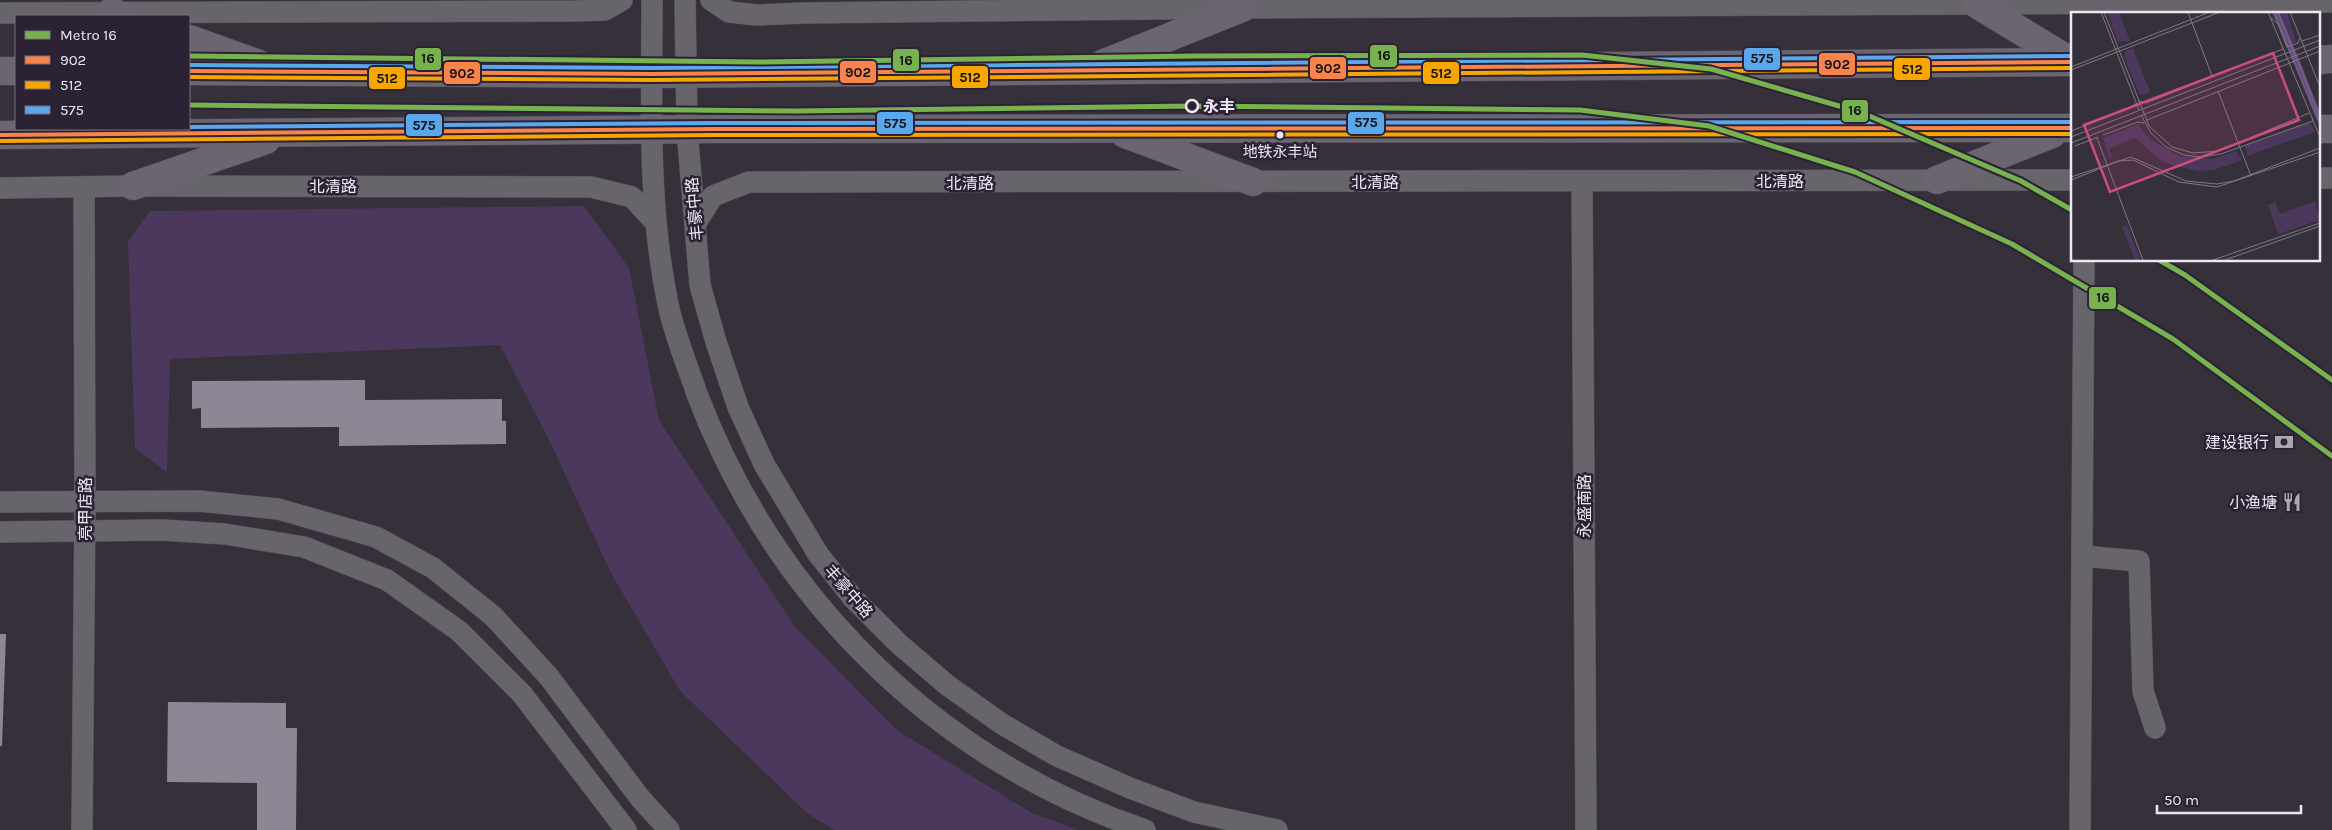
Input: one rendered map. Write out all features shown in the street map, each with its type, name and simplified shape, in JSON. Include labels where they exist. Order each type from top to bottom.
[{"type":"main road","points":[[1978,5],[2071,61]]},
{"type":"main road","points":[[1089,70],[1242,8]]},
{"type":"main road","points":[[190,39],[280,71]]},
{"type":"main road","points":[[190,71],[686,74],[2071,62]]},
{"type":"main road","points":[[0,71],[15,71]]},
{"type":"main road","points":[[1110,128],[1253,182]]},
{"type":"main road","points":[[0,135],[652,129],[2068,128]]},
{"type":"main road","points":[[1937,180],[2068,128]]},
{"type":"main road","points":[[133,186],[287,132]]},
{"type":"street","points":[[0,13],[106,10],[575,11],[605,10],[622,0]]},
{"type":"street","name":"丰豪中路","points":[[652,0],[654,221],[668,306],[709,424],[733,478],[760,523],[798,579],[862,654],[906,696],[954,732],[1012,770],[1070,800],[1145,830]]},
{"type":"street","name":"丰豪中路","points":[[685,0],[687,129],[700,285],[716,342],[738,407],[764,464],[818,554],[853,598],[900,644],[947,685],[1002,724],[1058,756],[1130,788],[1194,812],[1277,830]]},
{"type":"street","points":[[711,0],[729,12],[757,15],[1579,3],[1978,5],[2089,2],[2332,2]]},
{"type":"street","name":"北清路","points":[[696,223],[713,196],[749,182],[2071,180]]},
{"type":"street","name":"永盛南路","points":[[1582,181],[1586,830]]},
{"type":"street","name":"北清路","points":[[0,188],[133,186],[591,187],[632,197],[654,221]]},
{"type":"street","name":"亮甲店路","points":[[82,830],[85,531],[84,187]]},
{"type":"street","points":[[2080,830],[2084,261]]},
{"type":"street","points":[[0,502],[199,501],[278,508],[376,537],[433,568],[493,616],[549,677],[640,798],[669,830]]},
{"type":"street","points":[[0,532],[162,530],[225,534],[304,548],[388,580],[459,631],[522,694],[626,830]]},
{"type":"street","points":[[2082,556],[2140,561],[2143,691],[2156,728]]},
{"type":"shaded area","points":[[584,206],[629,268],[659,420],[796,628],[898,731],[1032,813],[1078,830],[834,830],[806,812],[680,691],[611,573],[550,442],[500,345],[170,359],[167,472],[135,448],[128,241],[150,211]]},
{"type":"building","points":[[365,380],[365,400],[502,399],[502,421],[506,421],[506,444],[339,446],[339,427],[201,428],[201,408],[192,409],[192,381]]},
{"type":"building","points":[[0,634],[6,634],[2,746],[0,746]]},
{"type":"building","points":[[168,702],[286,703],[286,728],[297,728],[296,830],[257,830],[257,783],[167,782]]},
{"type":"metro line","name":"16","points":[[190,56],[759,62],[1194,56],[1582,55],[1711,69],[1860,112],[2021,181],[2071,209]]},
{"type":"metro line","name":"16","points":[[190,105],[795,111],[1193,106],[1580,110],[1709,126],[1855,172],[2012,244],[2173,339],[2332,456]]},
{"type":"metro line","name":"16","points":[[2161,261],[2185,275],[2332,380]]},
{"type":"transit line","name":"575","points":[[190,65],[652,68],[2071,56]]},
{"type":"transit line","name":"902","points":[[190,71],[652,74],[2071,62]]},
{"type":"transit line","name":"512","points":[[190,77],[652,80],[2071,68]]},
{"type":"transit line","name":"575","points":[[190,127],[714,123],[2071,122]]},
{"type":"transit line","name":"902","points":[[0,135],[714,129],[2071,128]]},
{"type":"transit line","name":"512","points":[[0,141],[714,135],[2071,134]]},
{"type":"place","name":"永丰","points":[[1192,106]]},
{"type":"place","name":"地铁永丰站","points":[[1280,135]]},
{"type":"place","name":"建设银行","points":[[2284,442]]},
{"type":"place","name":"小渔塘","points":[[2292,502]]}]
